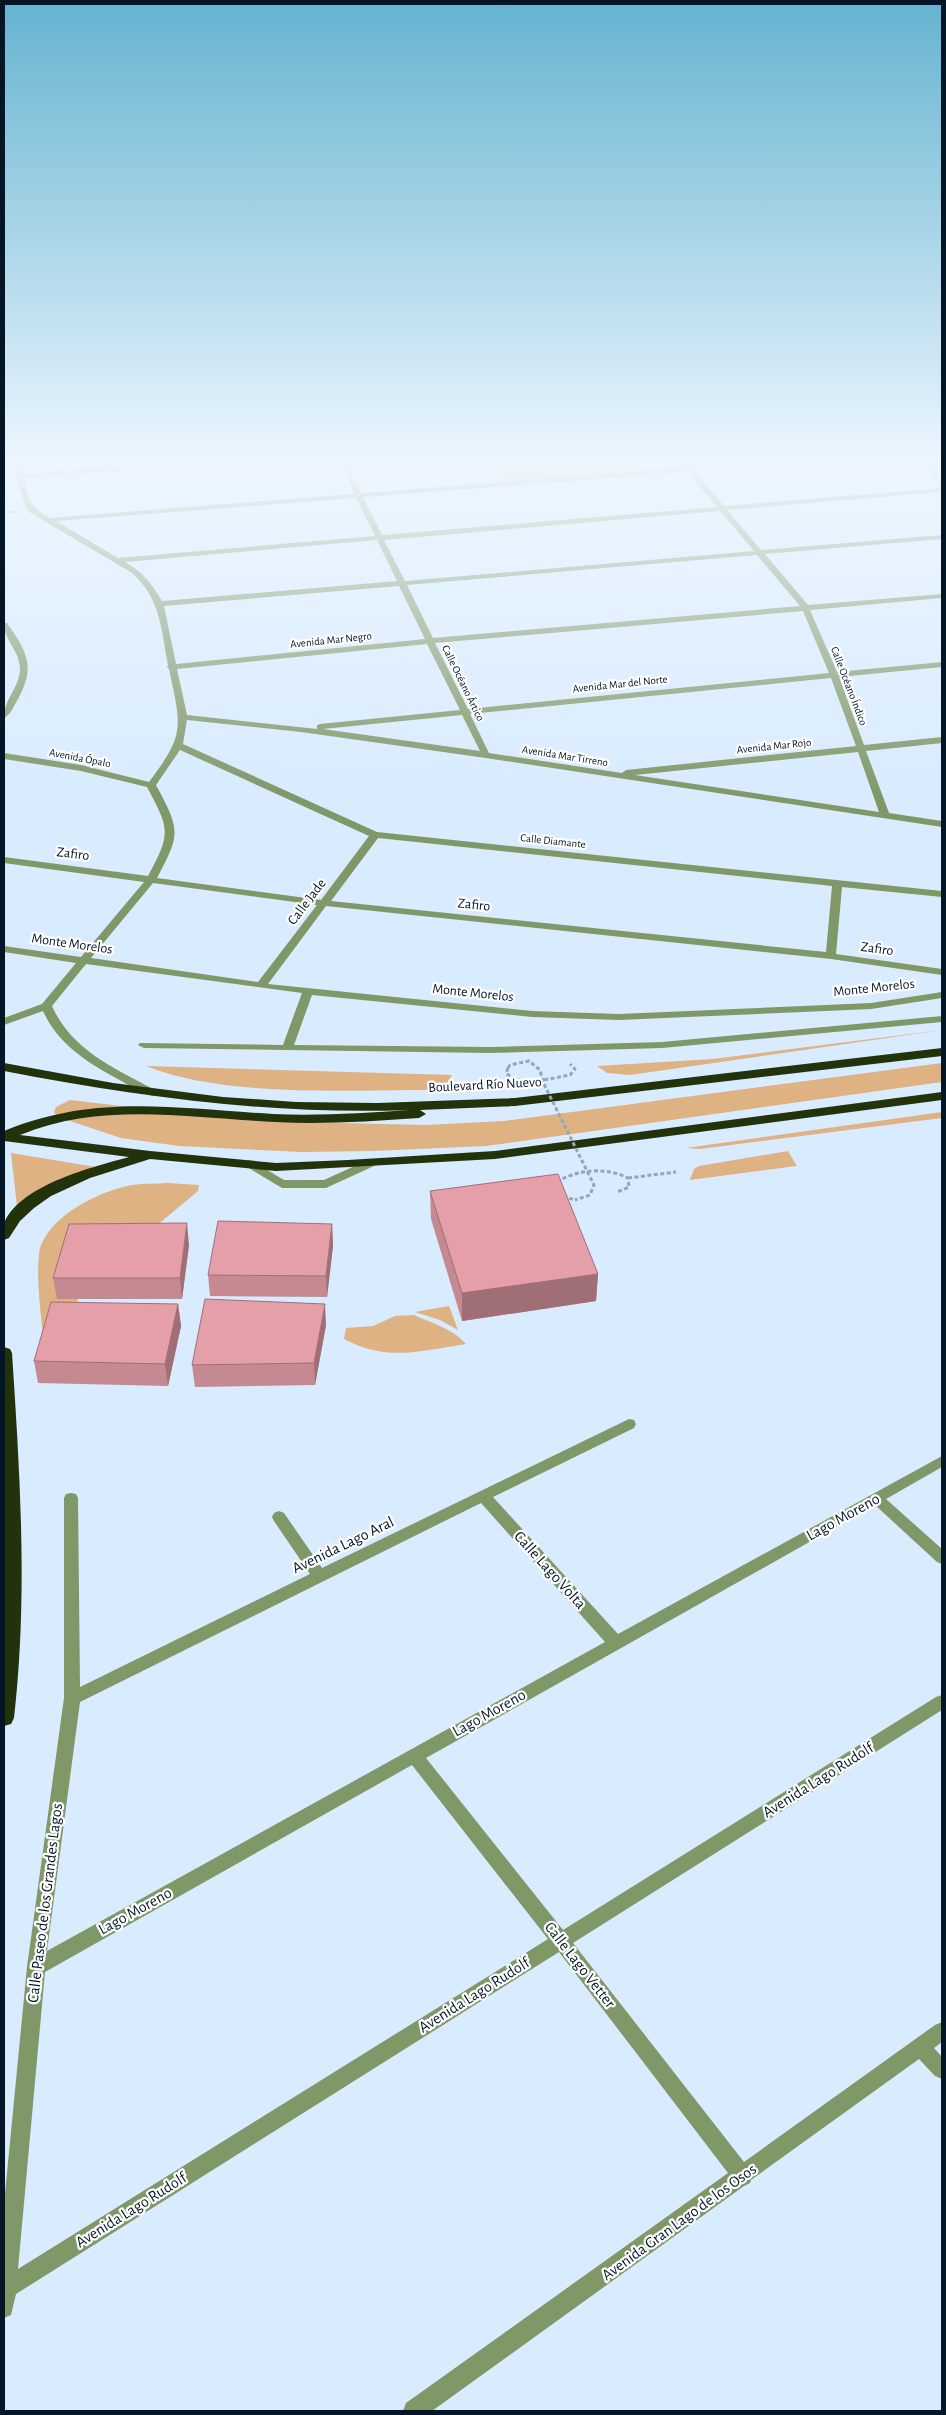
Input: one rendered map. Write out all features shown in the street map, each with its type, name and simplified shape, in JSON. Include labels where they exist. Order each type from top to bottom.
[{"type":"highway","name":"Boulevard Río Nuevo","points":[[4,1067],[153,1093],[296,1106],[515,1102],[942,1052]]},
{"type":"highway","points":[[4,1137],[39,1143],[276,1167],[370,1163],[495,1155],[579,1146],[942,1096]]},
{"type":"highway","points":[[4,1137],[52,1118],[88,1110],[125,1108],[274,1118],[328,1119],[469,1111],[515,1102]]},
{"type":"highway","points":[[4,1236],[9,1224],[31,1203],[56,1187],[150,1155]]},
{"type":"highway","points":[[4,1353],[6,1428],[14,1567],[9,1685],[4,1718]]},
{"type":"street","points":[[4,1022],[46,1006],[152,878],[168,848],[170,836],[168,817],[151,785],[179,746],[183,717],[171,667],[160,604],[147,582],[133,572]]},
{"type":"street","name":"Calle Océano Ártico","points":[[396,572],[486,755]]},
{"type":"street","points":[[160,604],[536,572]]},
{"type":"street","name":"Calle Océano Índico","points":[[775,572],[805,607],[834,674],[886,815]]},
{"type":"street","name":"Avenida Mar Negro","points":[[171,667],[430,641],[942,596]]},
{"type":"street","points":[[4,625],[25,658],[25,672],[15,698],[4,715]]},
{"type":"street","name":"Avenida Mar del Norte","points":[[301,729],[942,664]]},
{"type":"street","name":"Avenida Mar Tirreno","points":[[183,717],[301,729],[486,755],[942,824]]},
{"type":"street","name":"Avenida Mar Rojo","points":[[608,774],[942,740]]},
{"type":"street","name":"Calle Diamante","points":[[179,746],[375,835],[942,894]]},
{"type":"street","name":"Avenida Ópalo","points":[[4,756],[81,768],[151,785]]},
{"type":"street","name":"Calle Jade","points":[[261,986],[375,835]]},
{"type":"street","name":"Zafiro","points":[[4,860],[152,878],[323,903],[831,956],[942,972]]},
{"type":"street","points":[[831,956],[837,883]]},
{"type":"street","name":"Monte Morelos","points":[[4,949],[261,986],[532,1014],[618,1017],[871,1006],[942,995]]},
{"type":"street","points":[[287,1048],[308,991]]},
{"type":"street","points":[[46,1006],[51,1021],[61,1035],[91,1059],[153,1093]]},
{"type":"street","points":[[144,1045],[490,1050],[662,1045],[942,1019]]},
{"type":"street","name":"Avenida Lago Aral","points":[[72,1698],[629,1424]]},
{"type":"street","name":"Lago Moreno","points":[[36,1967],[942,1461]]},
{"type":"street","name":"Calle Lago Volta","points":[[484,1497],[616,1643]]},
{"type":"street","name":"Calle Paseo de los Grandes Lagos","points":[[4,2308],[36,1967],[72,1698],[71,1498]]},
{"type":"street","points":[[876,1498],[942,1558]]},
{"type":"street","points":[[279,1516],[319,1576]]},
{"type":"street","name":"Avenida Lago Rudolf","points":[[6,2288],[942,1702]]},
{"type":"street","name":"Calle Lago Vetter","points":[[414,1755],[562,1940],[743,2176]]},
{"type":"street","name":"Avenida Gran Lago de los Osos","points":[[414,2411],[942,2031]]},
{"type":"street","points":[[921,2047],[942,2070]]},
{"type":"path","points":[[559,1192],[575,1200],[590,1196],[594,1185],[544,1082],[540,1070],[529,1061],[510,1065],[506,1073],[511,1078],[520,1081],[558,1078],[570,1075],[575,1069],[565,1060]]},
{"type":"path","points":[[557,1186],[558,1181],[566,1176],[601,1170],[620,1172],[628,1178],[676,1172]]},
{"type":"path","points":[[617,1192],[629,1187],[628,1178]]},
{"type":"shaded area","points":[[942,1030],[630,1075],[607,1073],[597,1066],[713,1059]]},
{"type":"shaded area","points":[[942,1063],[942,1082],[486,1146],[301,1152],[179,1146],[121,1138],[58,1117],[54,1112],[56,1107],[70,1100],[250,1121],[426,1125],[504,1121]]},
{"type":"shaded area","points":[[146,1066],[452,1075],[443,1090],[292,1090],[215,1084]]},
{"type":"shaded area","points":[[942,1112],[942,1118],[700,1149],[686,1148]]},
{"type":"shaded area","points":[[788,1151],[797,1166],[690,1180],[694,1169],[699,1166]]},
{"type":"shaded area","points":[[11,1153],[96,1167],[18,1215]]},
{"type":"shaded area","points":[[167,1183],[199,1185],[198,1191],[143,1237],[78,1299],[74,1319],[43,1338],[38,1264],[43,1241],[51,1229],[76,1208],[105,1193],[133,1185]]},
{"type":"shaded area","points":[[449,1306],[458,1330],[440,1320],[415,1312]]},
{"type":"shaded area","points":[[414,1315],[449,1330],[466,1344],[419,1352],[389,1353],[360,1346],[344,1339],[346,1328],[373,1326],[395,1316]]},
{"type":"building","points":[[558,1174],[598,1274],[462,1293],[430,1191]]},
{"type":"building","points":[[218,1221],[332,1224],[326,1276],[208,1275]]},
{"type":"building","points":[[187,1223],[180,1278],[53,1278],[69,1224]]},
{"type":"building","points":[[205,1299],[325,1304],[314,1363],[192,1365]]},
{"type":"building","points":[[51,1302],[178,1304],[165,1364],[34,1361]]}]
